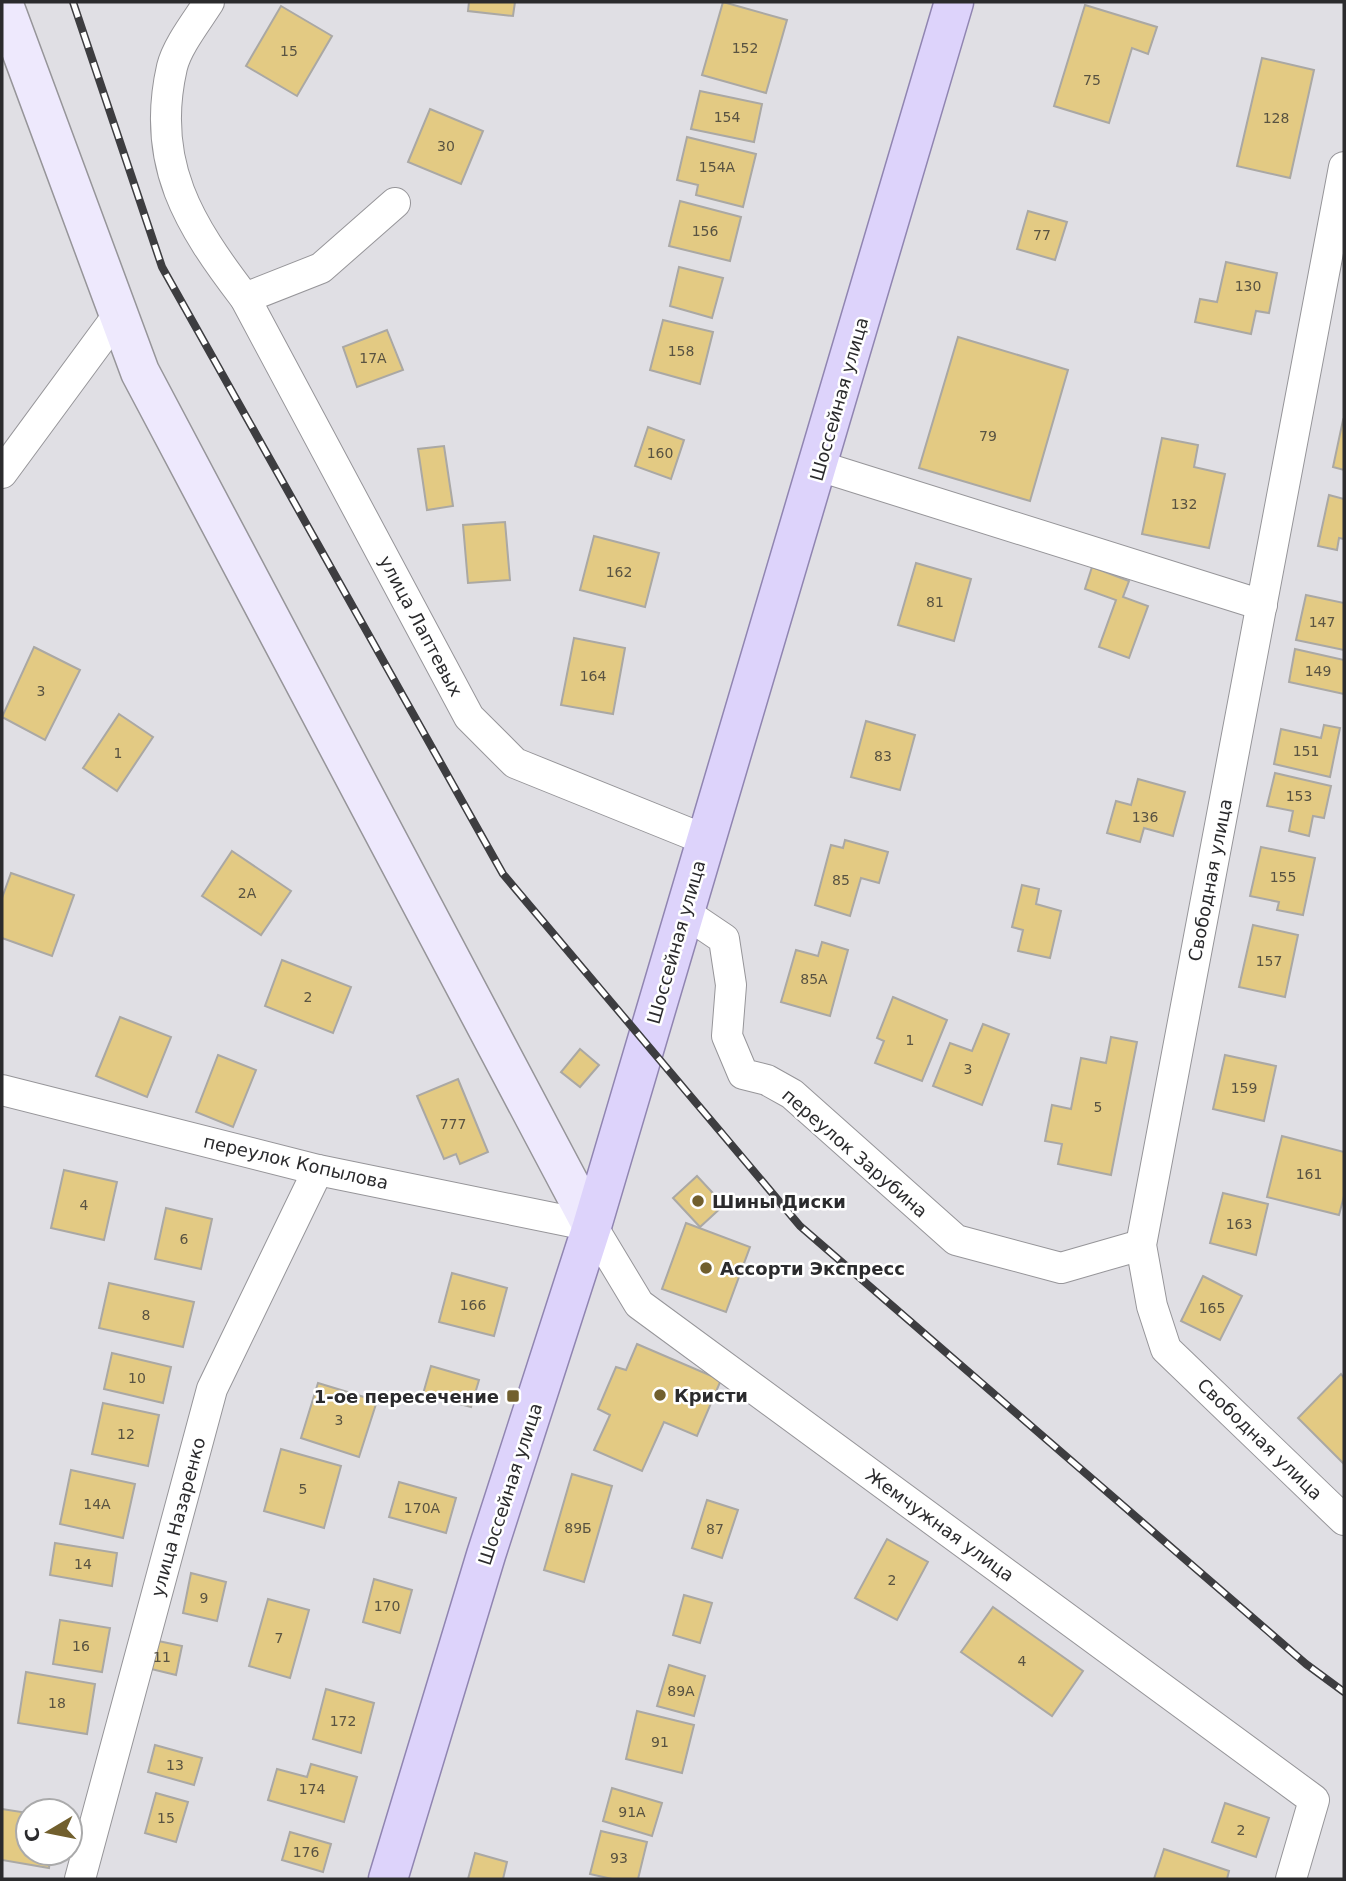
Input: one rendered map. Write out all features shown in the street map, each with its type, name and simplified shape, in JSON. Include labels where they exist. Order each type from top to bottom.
[{"type":"main road","name":"Шоссейная улица","points":[[388,1879],[486,1555],[592,1226],[819,466],[954,2]]},
{"type":"street","points":[[3,2],[140,372],[592,1226]]},
{"type":"street","name":"улица Лаптевых","points":[[209,2],[172,65],[165,137],[182,204],[215,258],[245,298],[469,717],[515,763],[706,840]]},
{"type":"street","name":"Свободная улица","points":[[1344,167],[1141,1245],[1152,1306],[1166,1349],[1344,1520]]},
{"type":"street","points":[[245,298],[321,268],[395,204]]},
{"type":"street","points":[[3,471],[119,314]]},
{"type":"street","points":[[819,466],[1262,605]]},
{"type":"street","name":"переулок Зарубина","points":[[684,912],[723,939],[731,985],[727,1035],[743,1074],[767,1080],[792,1094],[956,1240],[1061,1268],[1141,1245]]},
{"type":"street","name":"переулок Копылова","points":[[2,1090],[318,1170],[592,1226]]},
{"type":"street","name":"улица Назаренко","points":[[80,1879],[212,1389],[318,1170]]},
{"type":"street","name":"Жемчужная улица","points":[[592,1226],[639,1304],[1314,1800],[1291,1879]]},
{"type":"building","points":[[469,2],[515,2],[513,16],[468,11]]},
{"type":"building","points":[[723,2],[787,20],[766,93],[702,75]]},
{"type":"building","points":[[1085,5],[1157,27],[1148,54],[1132,48],[1109,123],[1054,106]]},
{"type":"building","points":[[281,6],[332,36],[297,96],[246,66]]},
{"type":"building","points":[[1262,58],[1314,70],[1290,178],[1237,166]]},
{"type":"building","points":[[700,91],[762,104],[754,142],[691,129]]},
{"type":"building","points":[[430,109],[483,131],[461,184],[408,162]]},
{"type":"building","points":[[687,137],[756,154],[743,207],[696,195],[698,185],[677,180]]},
{"type":"building","points":[[680,201],[741,217],[730,261],[669,246]]},
{"type":"building","points":[[1028,211],[1067,222],[1055,260],[1017,249]]},
{"type":"building","points":[[1226,262],[1277,273],[1269,313],[1256,311],[1251,334],[1195,322],[1200,299],[1217,302]]},
{"type":"building","points":[[679,267],[723,278],[712,318],[670,306]]},
{"type":"building","points":[[663,320],[713,332],[700,384],[650,370]]},
{"type":"building","points":[[387,330],[403,370],[357,387],[343,347]]},
{"type":"building","points":[[958,337],[1068,370],[1030,501],[919,468]]},
{"type":"building","points":[[1344,421],[1344,470],[1333,467]]},
{"type":"building","points":[[648,427],[684,440],[671,479],[635,466]]},
{"type":"building","points":[[1162,438],[1198,445],[1194,467],[1225,474],[1209,548],[1142,534]]},
{"type":"building","points":[[444,446],[453,506],[427,510],[418,449]]},
{"type":"building","points":[[1329,495],[1344,499],[1344,539],[1339,538],[1337,550],[1318,546]]},
{"type":"building","points":[[505,522],[510,580],[468,583],[463,525]]},
{"type":"building","points":[[594,536],[659,553],[645,607],[580,590]]},
{"type":"building","points":[[916,563],[971,579],[954,641],[898,625]]},
{"type":"building","points":[[1092,567],[1129,581],[1123,597],[1148,606],[1129,658],[1099,647],[1116,600],[1085,589]]},
{"type":"building","points":[[1306,595],[1344,603],[1344,650],[1296,640]]},
{"type":"building","points":[[574,638],[625,648],[613,714],[561,705]]},
{"type":"building","points":[[34,647],[80,670],[45,740],[2,717]]},
{"type":"building","points":[[1295,649],[1344,660],[1344,694],[1289,682]]},
{"type":"building","points":[[119,714],[153,737],[117,791],[83,768]]},
{"type":"building","points":[[866,721],[915,735],[900,790],[851,777]]},
{"type":"building","points":[[1324,725],[1340,728],[1330,777],[1274,764],[1281,729],[1321,738]]},
{"type":"building","points":[[1275,773],[1331,786],[1324,818],[1313,816],[1309,836],[1289,831],[1293,811],[1267,806]]},
{"type":"building","points":[[1138,779],[1185,792],[1173,836],[1144,828],[1140,842],[1107,833],[1116,801],[1131,805]]},
{"type":"building","points":[[845,840],[888,852],[879,883],[861,878],[850,916],[815,905],[831,845],[843,848]]},
{"type":"building","points":[[1261,847],[1315,858],[1303,915],[1277,910],[1279,902],[1250,896]]},
{"type":"building","points":[[232,851],[291,891],[261,935],[202,896]]},
{"type":"building","points":[[11,873],[74,895],[52,956],[2,938],[2,898]]},
{"type":"building","points":[[1022,885],[1039,889],[1036,904],[1061,911],[1050,958],[1018,951],[1023,930],[1012,927]]},
{"type":"building","points":[[1253,925],[1298,935],[1285,997],[1239,987]]},
{"type":"building","points":[[822,942],[848,950],[830,1016],[781,1002],[796,950],[818,956]]},
{"type":"building","points":[[282,960],[351,987],[333,1033],[265,1006]]},
{"type":"building","points":[[893,997],[947,1020],[922,1081],[875,1063],[884,1041],[877,1038]]},
{"type":"building","points":[[120,1017],[171,1037],[147,1097],[96,1076]]},
{"type":"building","points":[[983,1024],[1009,1034],[982,1105],[933,1086],[950,1043],[972,1051]]},
{"type":"building","points":[[1111,1037],[1137,1042],[1111,1175],[1058,1164],[1062,1144],[1045,1141],[1052,1105],[1071,1109],[1081,1058],[1106,1063]]},
{"type":"building","points":[[580,1049],[599,1065],[580,1087],[561,1072]]},
{"type":"building","points":[[218,1055],[256,1070],[233,1127],[196,1112]]},
{"type":"building","points":[[1225,1055],[1276,1066],[1264,1121],[1213,1109]]},
{"type":"building","points":[[458,1079],[488,1152],[460,1164],[456,1154],[444,1159],[417,1096]]},
{"type":"building","points":[[1282,1136],[1344,1152],[1344,1196],[1339,1215],[1267,1197]]},
{"type":"building","points":[[64,1170],[117,1182],[104,1240],[51,1228]]},
{"type":"building","name":"Шины Диски","points":[[697,1176],[724,1205],[700,1227],[673,1198]]},
{"type":"building","points":[[1223,1193],[1268,1204],[1256,1255],[1210,1243]]},
{"type":"building","points":[[166,1208],[212,1219],[201,1269],[155,1259]]},
{"type":"building","name":"Ассорти Экспресс","points":[[686,1223],[750,1247],[726,1312],[662,1289]]},
{"type":"building","points":[[452,1273],[507,1288],[494,1336],[439,1322]]},
{"type":"building","points":[[1203,1276],[1242,1296],[1220,1340],[1181,1321]]},
{"type":"building","points":[[109,1283],[194,1302],[183,1347],[99,1328]]},
{"type":"building","name":"Кристи","points":[[637,1344],[721,1380],[697,1436],[664,1422],[642,1471],[594,1450],[610,1415],[598,1409],[616,1367],[626,1370]]},
{"type":"building","points":[[112,1353],[171,1367],[163,1403],[104,1389]]},
{"type":"building","points":[[431,1366],[479,1380],[471,1407],[423,1394]]},
{"type":"building","points":[[1341,1374],[1344,1378],[1344,1464],[1298,1418]]},
{"type":"building","points":[[318,1383],[377,1401],[359,1457],[301,1438]]},
{"type":"building","points":[[103,1403],[159,1415],[148,1466],[92,1454]]},
{"type":"building","points":[[281,1449],[341,1466],[324,1528],[264,1511]]},
{"type":"building","points":[[71,1470],[135,1484],[123,1538],[60,1524]]},
{"type":"building","points":[[572,1474],[612,1486],[584,1582],[544,1570]]},
{"type":"building","points":[[399,1482],[456,1498],[446,1533],[389,1517]]},
{"type":"building","points":[[707,1500],[738,1510],[722,1558],[692,1548]]},
{"type":"building","points":[[887,1539],[928,1562],[897,1620],[855,1598]]},
{"type":"building","points":[[55,1543],[117,1553],[112,1586],[50,1575]]},
{"type":"building","points":[[191,1573],[226,1582],[217,1621],[183,1613]]},
{"type":"building","points":[[374,1579],[412,1590],[400,1633],[363,1622]]},
{"type":"building","points":[[684,1595],[712,1603],[700,1643],[673,1635]]},
{"type":"building","points":[[268,1599],[309,1610],[290,1678],[249,1666]]},
{"type":"building","points":[[993,1607],[1083,1671],[1052,1716],[961,1652]]},
{"type":"building","points":[[60,1620],[110,1628],[102,1672],[53,1664]]},
{"type":"building","points":[[149,1639],[182,1646],[176,1675],[143,1667]]},
{"type":"building","points":[[669,1665],[705,1676],[694,1716],[657,1706]]},
{"type":"building","points":[[26,1672],[95,1684],[87,1734],[18,1723]]},
{"type":"building","points":[[326,1689],[374,1703],[361,1753],[313,1739]]},
{"type":"building","points":[[637,1711],[694,1725],[682,1773],[626,1759]]},
{"type":"building","points":[[155,1745],[202,1758],[194,1785],[148,1772]]},
{"type":"building","points":[[311,1764],[357,1777],[344,1822],[268,1800],[277,1769],[307,1777]]},
{"type":"building","points":[[612,1788],[662,1803],[652,1836],[603,1821]]},
{"type":"building","points":[[156,1793],[188,1802],[176,1842],[145,1833]]},
{"type":"building","points":[[1225,1803],[1269,1818],[1256,1857],[1212,1842]]},
{"type":"building","points":[[2,1809],[14,1811],[14,1862],[2,1860]]},
{"type":"building","points":[[601,1831],[647,1842],[638,1879],[612,1879],[590,1874]]},
{"type":"building","points":[[290,1832],[331,1844],[323,1872],[282,1860]]},
{"type":"building","points":[[1164,1849],[1229,1871],[1227,1879],[1154,1879]]},
{"type":"building","points":[[475,1853],[507,1862],[503,1879],[468,1879]]},
{"type":"railway","points":[[73,2],[162,267],[503,874],[800,1226],[1306,1664],[1344,1692]]},
{"type":"place","name":"Шины Диски","points":[[698,1201]]},
{"type":"place","name":"Ассорти Экспресс","points":[[706,1268]]},
{"type":"place","name":"Кристи","points":[[660,1395]]},
{"type":"place","name":"1-ое пересечение","points":[[513,1396]]}]
